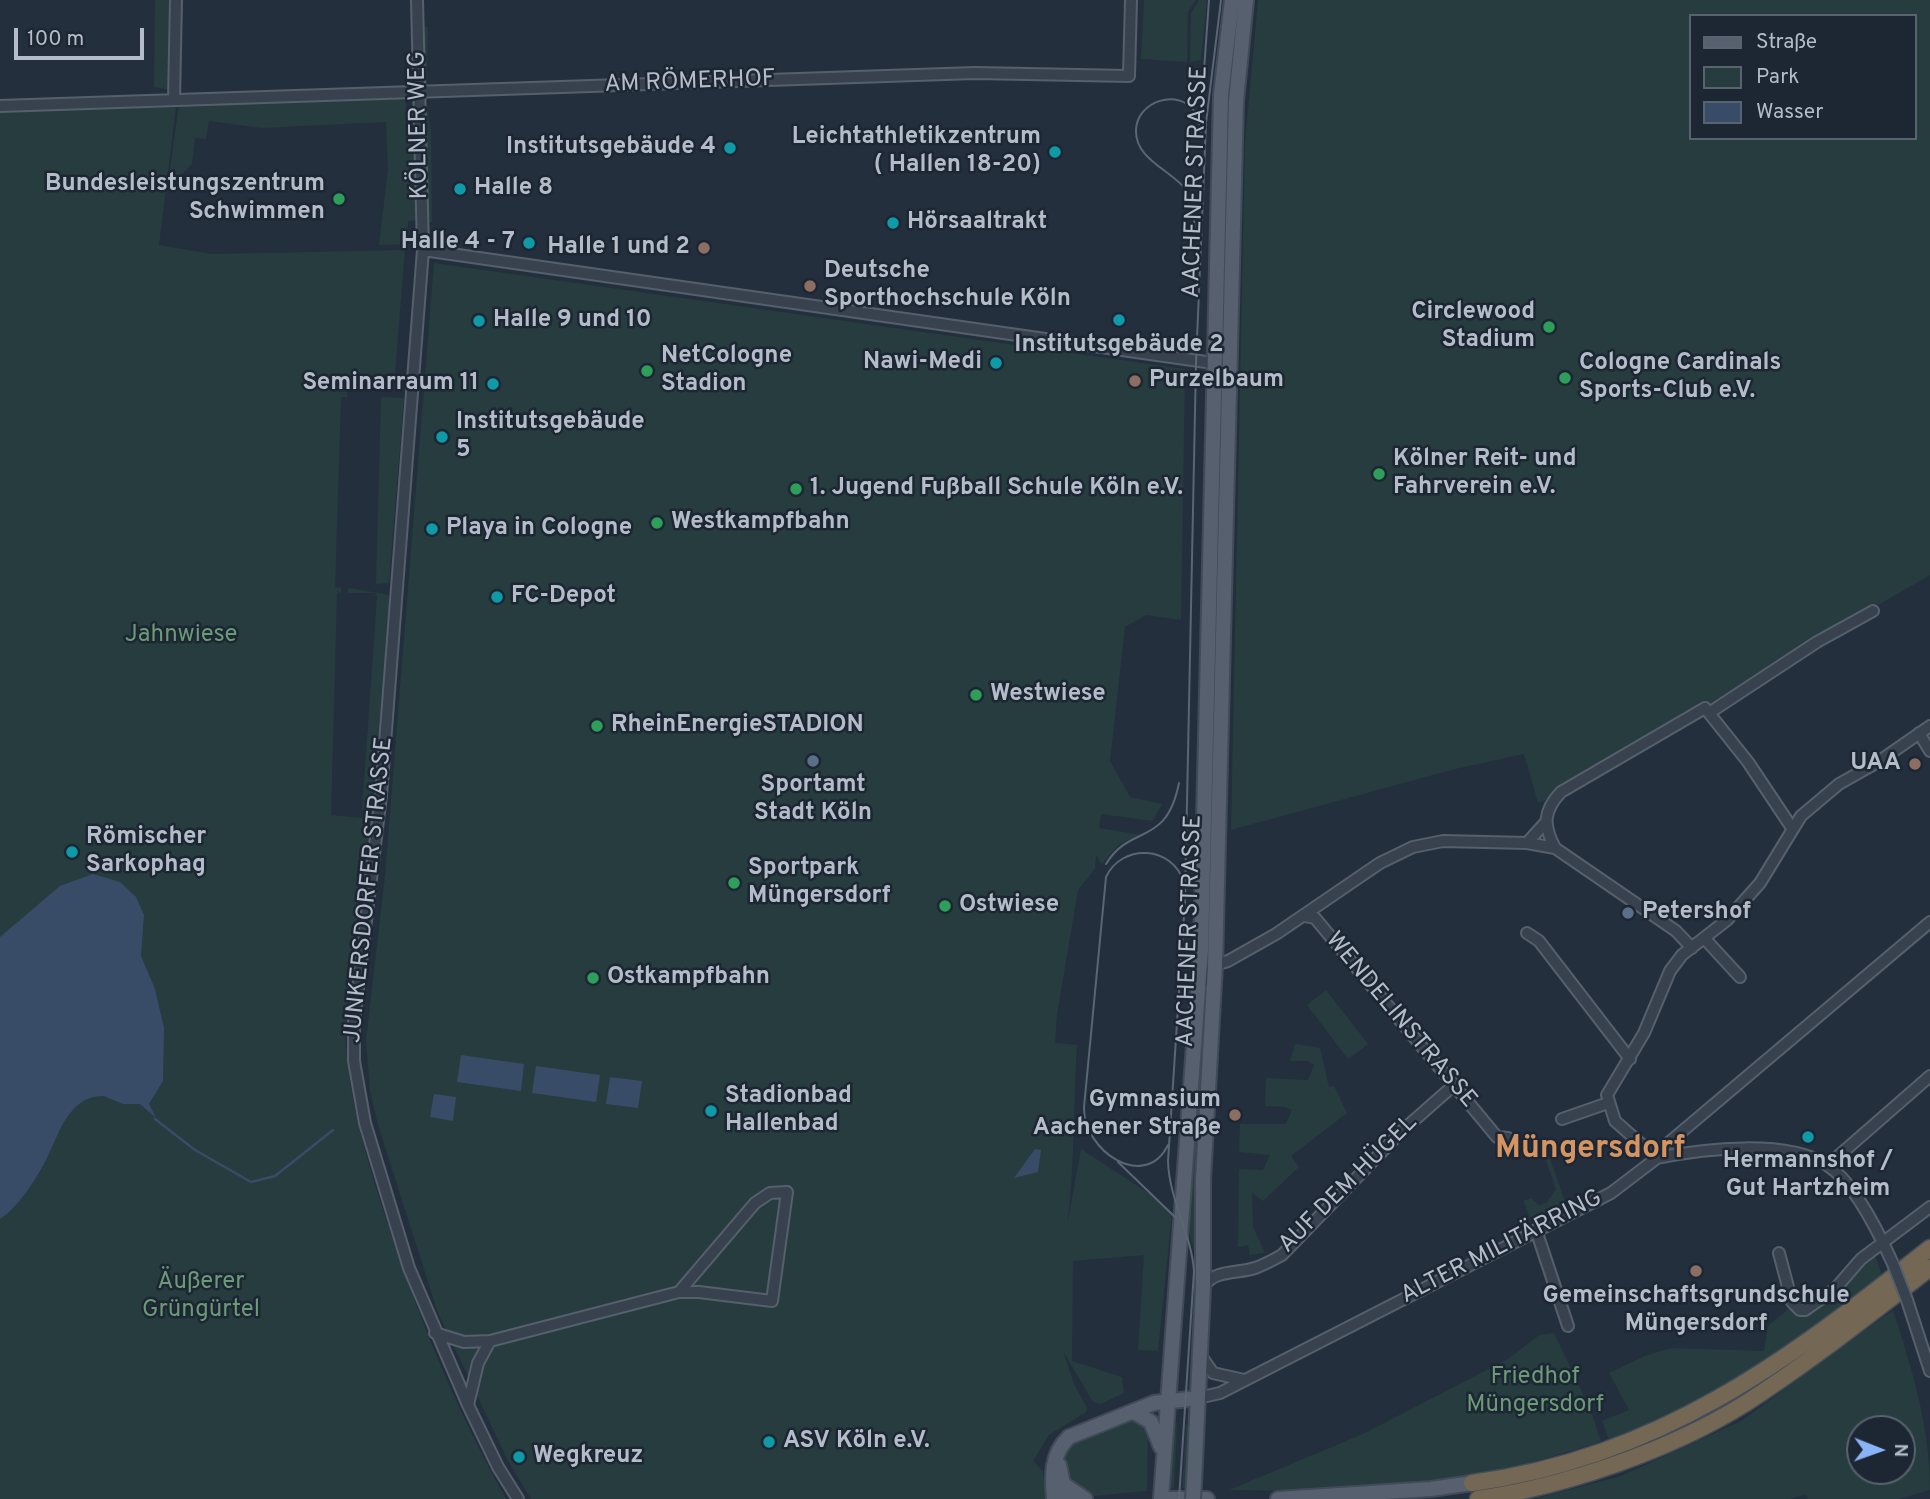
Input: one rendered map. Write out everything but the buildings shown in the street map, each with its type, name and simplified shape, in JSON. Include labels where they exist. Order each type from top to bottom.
[{"type":"highway","points":[[1472,1483],[1547,1468],[1670,1425],[1739,1388],[1801,1347],[1930,1248]]},
{"type":"highway","points":[[1478,1499],[1495,1498],[1556,1484],[1618,1464],[1745,1404],[1930,1268]]},
{"type":"main road","name":"AACHENER STRASSE","points":[[1193,1499],[1203,1287],[1203,1179],[1215,965],[1222,80],[1232,0]]},
{"type":"main road","name":"AACHENER STRASSE","points":[[1162,1499],[1201,949],[1220,364],[1237,77],[1246,0]]},
{"type":"main road","points":[[1054,1499],[1052,1468],[1061,1446],[1069,1437],[1168,1401],[1198,1398]]},
{"type":"main road","points":[[1134,1412],[1156,1429],[1163,1466]]},
{"type":"main road","points":[[1056,1461],[1066,1499]]},
{"type":"main road","points":[[1278,1499],[1431,1489],[1472,1483]]},
{"type":"main road","points":[[1451,1499],[1457,1491],[1472,1483]]},
{"type":"main road","points":[[1063,1484],[1085,1499]]},
{"type":"main road","points":[[1431,1489],[1446,1499]]},
{"type":"main road","points":[[1162,1499],[1207,1499]]},
{"type":"street","points":[[174,99],[176,0]]},
{"type":"street","name":"KÖLNER WEG","points":[[417,0],[423,250]]},
{"type":"street","name":"AM RÖMERHOF","points":[[0,106],[975,74],[1129,76],[1131,0]]},
{"type":"street","points":[[423,250],[1220,364]]},
{"type":"street","name":"JUNKERSDORFER STRASSE","points":[[423,250],[381,794],[353,1040],[356,1082],[365,1123],[409,1268],[468,1405],[498,1467],[518,1499]]},
{"type":"street","points":[[1555,848],[1545,823],[1547,809],[1561,792],[1707,710],[1816,642],[1873,611]]},
{"type":"street","points":[[1707,710],[1748,762],[1792,828]]},
{"type":"street","points":[[1930,726],[1839,784],[1801,816],[1768,873],[1727,920],[1692,948],[1670,971],[1630,1059],[1608,1092],[1608,1103],[1615,1121],[1657,1158],[1770,1148],[1800,1154],[1828,1165],[1862,1205],[1884,1244],[1907,1300],[1930,1371]]},
{"type":"street","points":[[1919,733],[1930,751]]},
{"type":"street","points":[[1527,843],[1545,823]]},
{"type":"street","points":[[1305,916],[1312,908],[1380,863],[1413,847],[1443,841],[1527,843],[1555,848],[1676,931],[1692,948]]},
{"type":"street","name":"WENDELINSTRASSE","points":[[1198,988],[1215,965],[1247,951],[1305,916],[1315,918],[1497,1137],[1508,1138]]},
{"type":"street","name":"ALTER MILITÄRRING","points":[[1198,1398],[1216,1395],[1611,1193],[1657,1158],[1660,1150],[1688,1124],[1930,922]]},
{"type":"street","points":[[1527,933],[1539,941],[1630,1059]]},
{"type":"street","points":[[1705,939],[1740,977]]},
{"type":"street","points":[[1201,949],[1215,965]]},
{"type":"street","points":[[1828,1165],[1930,1076]]},
{"type":"street","name":"AUF DEM HÜGEL","points":[[1203,1287],[1208,1279],[1217,1275],[1257,1267],[1282,1255],[1403,1130],[1453,1086]]},
{"type":"street","points":[[1562,1119],[1608,1103]]},
{"type":"street","points":[[435,1333],[464,1342],[489,1341],[678,1292],[772,1301],[787,1192],[770,1193],[755,1203],[678,1292]]},
{"type":"street","points":[[1779,1253],[1792,1302],[1800,1310],[1805,1310],[1836,1289],[1861,1259],[1930,1207]]},
{"type":"street","points":[[1536,1230],[1568,1326]]},
{"type":"street","points":[[468,1405],[482,1352],[489,1341]]},
{"type":"street","points":[[1199,1352],[1210,1371],[1244,1380]]},
{"type":"green space","points":[[155,0],[172,0],[169,90],[154,87]]},
{"type":"green space","points":[[1144,0],[1196,0],[1188,12],[1187,62],[1141,59]]},
{"type":"green space","points":[[1199,0],[1207,0],[1201,60],[1190,62],[1191,13]]},
{"type":"green space","points":[[1258,0],[1930,0],[1930,575],[1771,667],[1714,706],[1707,705],[1538,803],[1524,754],[1455,769],[1231,830],[1245,143]]},
{"type":"green space","points":[[422,27],[428,27],[427,87],[424,85]]},
{"type":"green space","points":[[424,96],[431,129],[432,222],[427,222]]},
{"type":"green space","points":[[1226,98],[1232,98],[1224,349],[1219,348]]},
{"type":"green space","points":[[406,99],[406,111],[416,112],[417,220],[408,221],[407,244],[379,245],[388,169],[386,122],[262,128],[209,121],[206,139],[195,138],[192,164],[179,177],[169,176],[179,104]]},
{"type":"green space","name":"Äußerer Grüngürtel","points":[[176,107],[159,245],[211,254],[405,250],[395,373],[372,376],[369,386],[347,385],[347,397],[341,397],[335,587],[341,588],[341,592],[337,593],[331,815],[361,818],[374,815],[345,1030],[347,1057],[361,1134],[404,1270],[457,1403],[506,1499],[0,1499],[0,111]]},
{"type":"green space","name":"Sportpark Müngersdorf","points":[[434,263],[1185,369],[1181,620],[1146,615],[1125,627],[1110,761],[1130,797],[1162,804],[1153,821],[1101,814],[1099,828],[1141,835],[1119,844],[1102,864],[1096,855],[1095,869],[1078,890],[1057,1015],[1055,1043],[1077,1045],[1073,1158],[1067,1226],[1081,1149],[1153,1196],[1172,1213],[1158,1351],[1138,1350],[1144,1255],[1073,1261],[1072,1361],[1122,1377],[1124,1393],[1101,1404],[1093,1402],[1063,1351],[1074,1384],[1087,1408],[1086,1412],[1049,1435],[1033,1461],[1043,1471],[1047,1499],[531,1499],[508,1461],[438,1313],[378,1125],[370,1091],[366,1040],[385,876]]},
{"type":"green space","points":[[381,397],[404,398],[389,583],[376,584]]},
{"type":"green space","points":[[348,588],[390,595],[374,810],[362,810],[377,597],[375,593],[348,593]]},
{"type":"green space","points":[[1208,980],[1199,1260],[1196,1260],[1187,1221],[1203,992]]},
{"type":"green space","points":[[1326,990],[1368,1044],[1348,1059],[1307,1005]]},
{"type":"green space","points":[[1295,1044],[1320,1048],[1329,1087],[1334,1086],[1347,1113],[1291,1156],[1299,1167],[1263,1201],[1252,1193],[1253,1227],[1265,1253],[1250,1255],[1248,1245],[1238,1247],[1239,1169],[1263,1170],[1270,1155],[1239,1152],[1240,1124],[1286,1124],[1292,1110],[1265,1106],[1266,1078],[1308,1080],[1314,1065],[1308,1061],[1290,1061]]},
{"type":"green space","points":[[1543,1139],[1566,1204],[1532,1221],[1523,1201],[1531,1198],[1539,1205],[1546,1203],[1556,1189],[1539,1141]]},
{"type":"green space","points":[[1875,1255],[1883,1278],[1733,1384],[1624,1437],[1609,1440],[1602,1421],[1629,1410],[1609,1373],[1647,1355],[1672,1348],[1764,1351],[1768,1326],[1790,1308],[1796,1314],[1806,1314]]},
{"type":"green space","points":[[1893,1310],[1923,1420],[1930,1490],[1899,1499],[1808,1499],[1806,1494],[1790,1499],[1534,1499],[1621,1476],[1741,1421]]},
{"type":"green space","name":"Friedhof Müngersdorf","points":[[1554,1333],[1591,1411],[1601,1442],[1519,1466],[1434,1482],[1299,1491],[1229,1490],[1363,1434],[1508,1359],[1539,1335]]},
{"type":"green space","points":[[1133,1418],[1148,1424],[1147,1491],[1093,1496],[1070,1485],[1063,1463],[1072,1442]]},
{"type":"green space","points":[[1173,1423],[1177,1423],[1174,1488],[1169,1488]]},
{"type":"green space","points":[[1186,1425],[1190,1425],[1187,1488],[1182,1488]]},
{"type":"water","points":[[93,874],[120,882],[136,897],[144,915],[141,956],[155,989],[164,1028],[163,1081],[149,1104],[156,1118],[140,1104],[123,1104],[104,1096],[81,1103],[72,1110],[45,1162],[20,1201],[0,1219],[0,937],[60,886]]},
{"type":"water","points":[[461,1055],[524,1064],[521,1091],[457,1082]]},
{"type":"water","points":[[536,1066],[600,1075],[596,1102],[532,1093]]},
{"type":"water","points":[[610,1077],[642,1081],[638,1108],[606,1104]]},
{"type":"water","points":[[434,1094],[456,1097],[453,1121],[430,1117]]},
{"type":"water","points":[[1035,1149],[1041,1150],[1038,1172],[1014,1178]]},
{"type":"waterway","points":[[155,1119],[195,1150],[251,1182],[275,1176],[333,1130]]},
{"type":"tram line","points":[[1202,98],[1209,0]]},
{"type":"tram line","points":[[1179,1499],[1194,1271],[1189,1243],[1172,1189],[1168,1161],[1185,900],[1196,363],[1206,123],[1221,0]]},
{"type":"tram line","points":[[1195,239],[1190,196],[1141,149],[1136,130],[1143,111],[1151,105],[1170,99],[1189,105],[1196,113],[1201,134]]},
{"type":"tram line","points":[[1106,864],[1126,843],[1147,833],[1166,817],[1179,783]]},
{"type":"tram line","points":[[1168,1145],[1158,1159],[1145,1165],[1131,1165],[1117,1160],[1104,1151],[1093,1138],[1086,1123],[1084,1107],[1106,877],[1113,866],[1123,858],[1147,853],[1159,855],[1169,861],[1178,870],[1184,883]]},
{"type":"tram line","points":[[1118,1162],[1176,1218]]},
{"type":"place","name":"Institutsgebäude 4","points":[[730,148]]},
{"type":"place","name":"Leichtathletikzentrum ( Hallen 18-20)","points":[[1055,152]]},
{"type":"place","name":"Halle 8","points":[[460,189]]},
{"type":"place","name":"Bundesleistungszentrum Schwimmen","points":[[339,199]]},
{"type":"place","name":"Hörsaaltrakt","points":[[893,223]]},
{"type":"place","name":"Halle 4 - 7","points":[[529,243]]},
{"type":"place","name":"Halle 1 und 2","points":[[704,248]]},
{"type":"place","name":"Deutsche Sporthochschule Köln","points":[[810,286]]},
{"type":"place","name":"Institutsgebäude 2","points":[[1119,320]]},
{"type":"place","name":"Halle 9 und 10","points":[[479,321]]},
{"type":"place","name":"Circlewood Stadium","points":[[1549,327]]},
{"type":"place","name":"Nawi-Medi","points":[[996,363]]},
{"type":"place","name":"NetCologne Stadion","points":[[647,371]]},
{"type":"place","name":"Cologne Cardinals Sports-Club e.V.","points":[[1565,378]]},
{"type":"place","name":"Purzelbaum","points":[[1135,381]]},
{"type":"place","name":"Seminarraum 11","points":[[493,384]]},
{"type":"place","name":"Institutsgebäude 5","points":[[442,437]]},
{"type":"place","name":"Kölner Reit- und Fahrverein e.V.","points":[[1379,474]]},
{"type":"place","name":"1. Jugend Fußball Schule Köln e.V.","points":[[796,489]]},
{"type":"place","name":"Westkampfbahn","points":[[657,523]]},
{"type":"place","name":"Playa in Cologne","points":[[432,529]]},
{"type":"place","name":"FC-Depot","points":[[497,597]]},
{"type":"place","name":"Westwiese","points":[[976,695]]},
{"type":"place","name":"RheinEnergieSTADION","points":[[597,726]]},
{"type":"place","name":"Sportamt Stadt Köln","points":[[813,761]]},
{"type":"place","name":"UAA","points":[[1915,764]]},
{"type":"place","name":"Römischer Sarkophag","points":[[72,852]]},
{"type":"place","name":"Sportpark Müngersdorf","points":[[734,883]]},
{"type":"place","name":"Ostwiese","points":[[945,906]]},
{"type":"place","name":"Petershof","points":[[1628,913]]},
{"type":"place","name":"Ostkampfbahn","points":[[593,978]]},
{"type":"place","name":"Stadionbad Hallenbad","points":[[711,1111]]},
{"type":"place","name":"Gymnasium Aachener Straße","points":[[1235,1115]]},
{"type":"place","name":"Hermannshof / Gut Hartzheim","points":[[1808,1137]]},
{"type":"place","name":"Gemeinschaftsgrundschule Müngersdorf","points":[[1696,1271]]},
{"type":"place","name":"ASV Köln e.V.","points":[[769,1442]]},
{"type":"place","name":"Wegkreuz","points":[[519,1457]]},
{"type":"district","name":"Müngersdorf","points":[[1590,1151]]},
{"type":"park label","name":"Jahnwiese","points":[[181,636]]}]
